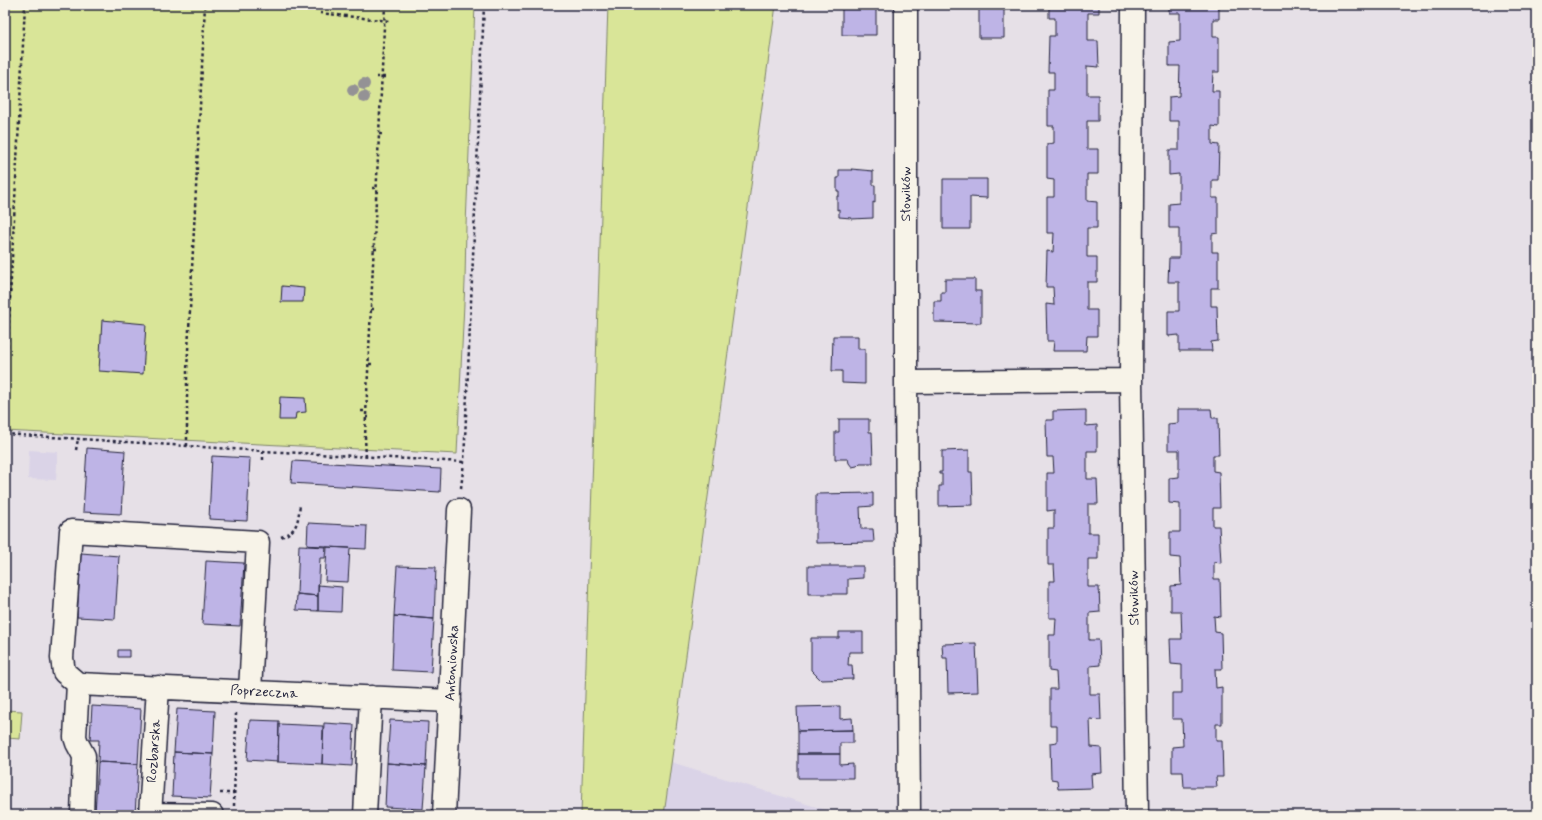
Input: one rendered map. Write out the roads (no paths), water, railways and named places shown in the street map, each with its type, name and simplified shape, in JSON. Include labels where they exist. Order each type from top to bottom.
[{"type":"street","name":"Słowików","points":[[906,5],[906,382],[909,815]]},
{"type":"street","name":"Słowików","points":[[1133,5],[1131,380],[1137,815]]},
{"type":"street","points":[[906,382],[1131,380]]},
{"type":"street","name":"Antoniowska","points":[[444,815],[459,510]]},
{"type":"street","points":[[82,815],[84,756],[75,737],[78,684],[64,672],[62,658],[71,531],[258,542],[244,691]]},
{"type":"street","name":"Poprzeczna","points":[[78,684],[450,701]]},
{"type":"street","name":"Rozbarska","points":[[150,814],[158,687]]},
{"type":"street","points":[[366,815],[371,697]]},
{"type":"street","points":[[150,814],[212,815]]}]
